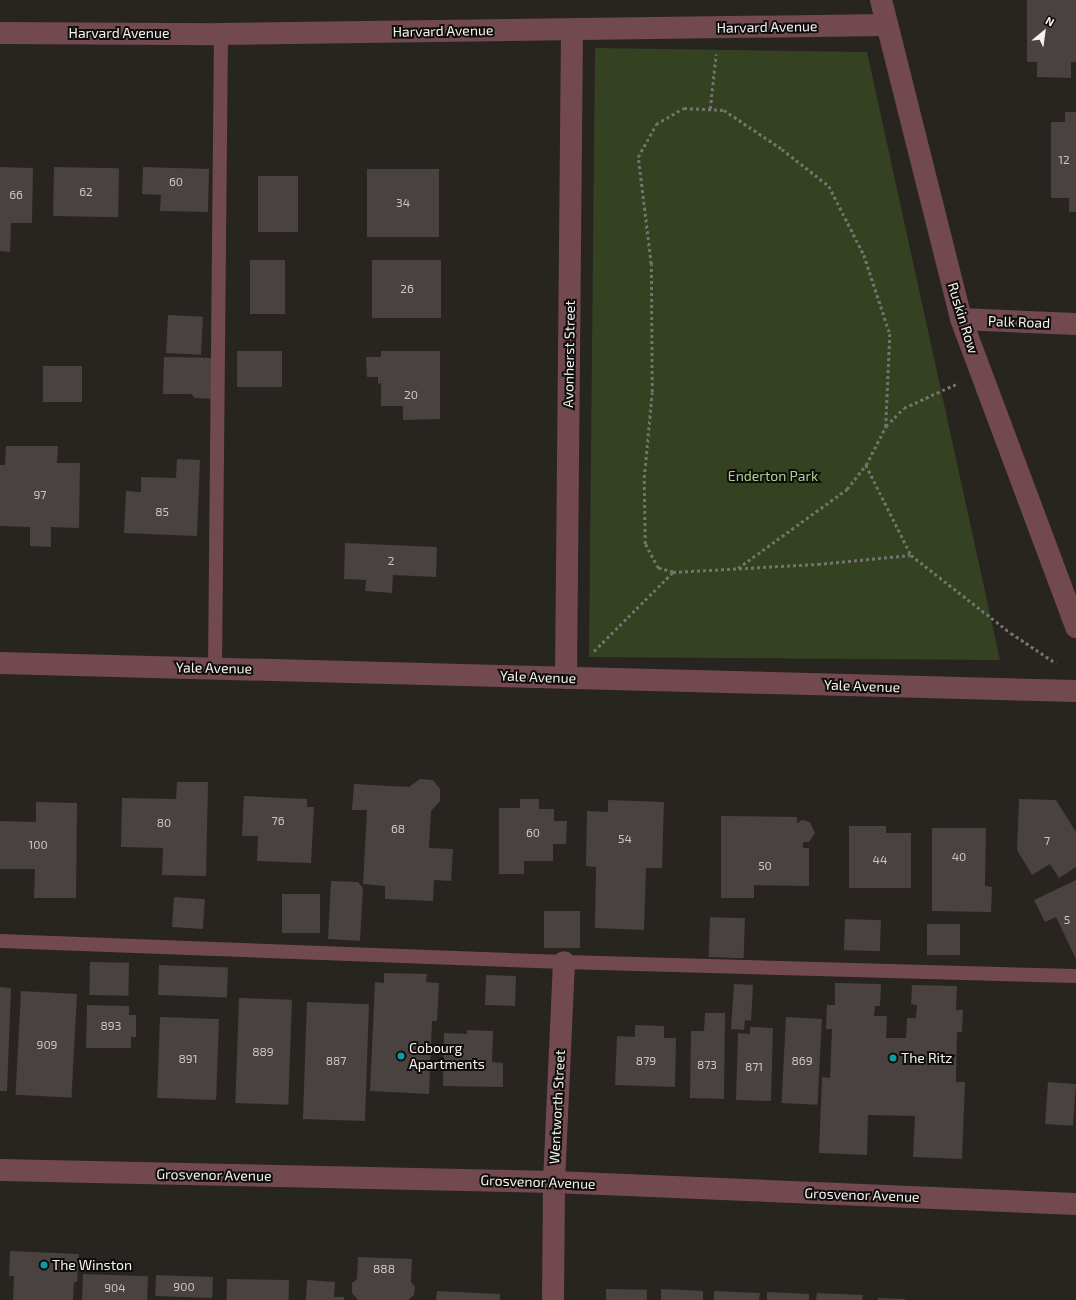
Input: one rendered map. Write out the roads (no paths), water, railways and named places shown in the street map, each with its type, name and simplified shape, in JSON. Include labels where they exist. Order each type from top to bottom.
[{"type":"street","name":"Ruskin Row","points":[[881,0],[885,25],[961,319],[1076,627]]},
{"type":"street","name":"Harvard Avenue","points":[[0,32],[221,34],[885,25]]},
{"type":"street","name":"Avonherst Street","points":[[566,678],[572,30]]},
{"type":"street","name":"Palk Road","points":[[961,319],[1076,324]]},
{"type":"street","name":"Yale Avenue","points":[[0,663],[1076,691]]},
{"type":"street","name":"Wentworth Street","points":[[553,1300],[554,1182],[564,962]]},
{"type":"street","name":"Grosvenor Avenue","points":[[0,1170],[554,1182],[1076,1204]]},
{"type":"lane","points":[[215,668],[221,34]]},
{"type":"lane","points":[[0,941],[564,962],[1076,976]]},
{"type":"place","name":"Cobourg Apartments","points":[[401,1056]]},
{"type":"place","name":"The Ritz","points":[[893,1058]]},
{"type":"place","name":"The Winston","points":[[44,1265]]},
{"type":"park label","name":"Enderton Park","points":[[773,476]]}]
